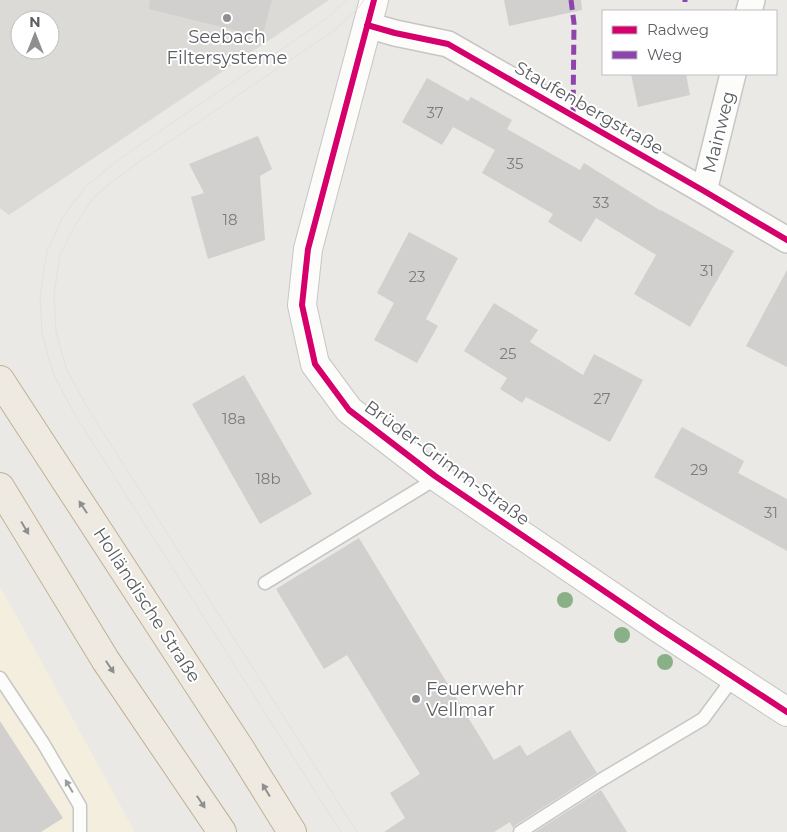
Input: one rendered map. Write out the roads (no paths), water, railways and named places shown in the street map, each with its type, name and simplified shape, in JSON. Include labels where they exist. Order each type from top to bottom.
[{"type":"highway","name":"Holländische Straße","points":[[0,380],[241,750],[292,832]]},
{"type":"highway","points":[[0,487],[106,661],[222,832]]},
{"type":"street","name":"Staufenbergstraße","points":[[371,12],[395,33],[448,44],[704,190],[787,240]]},
{"type":"street","name":"Brüder-Grimm-Straße","points":[[371,12],[308,249],[302,304],[316,364],[348,410],[437,478],[787,712]]},
{"type":"street","name":"Mainweg","points":[[704,190],[733,75]]},
{"type":"lane","points":[[264,583],[437,478]]},
{"type":"lane","points":[[0,678],[43,743],[80,806],[80,832]]},
{"type":"lane","points":[[520,832],[702,719],[734,678]]},
{"type":"tram line","points":[[341,832],[75,415],[53,373],[42,334],[40,295],[47,251],[63,217],[85,187],[122,157],[326,19],[346,0]]},
{"type":"tram line","points":[[357,832],[87,407],[66,368],[56,332],[54,295],[60,255],[75,225],[95,196],[130,168],[335,30],[364,0]]},
{"type":"place","name":"Seebach Filtersysteme","points":[[227,18]]},
{"type":"place","name":"Feuerwehr Vellmar","points":[[416,699]]}]
